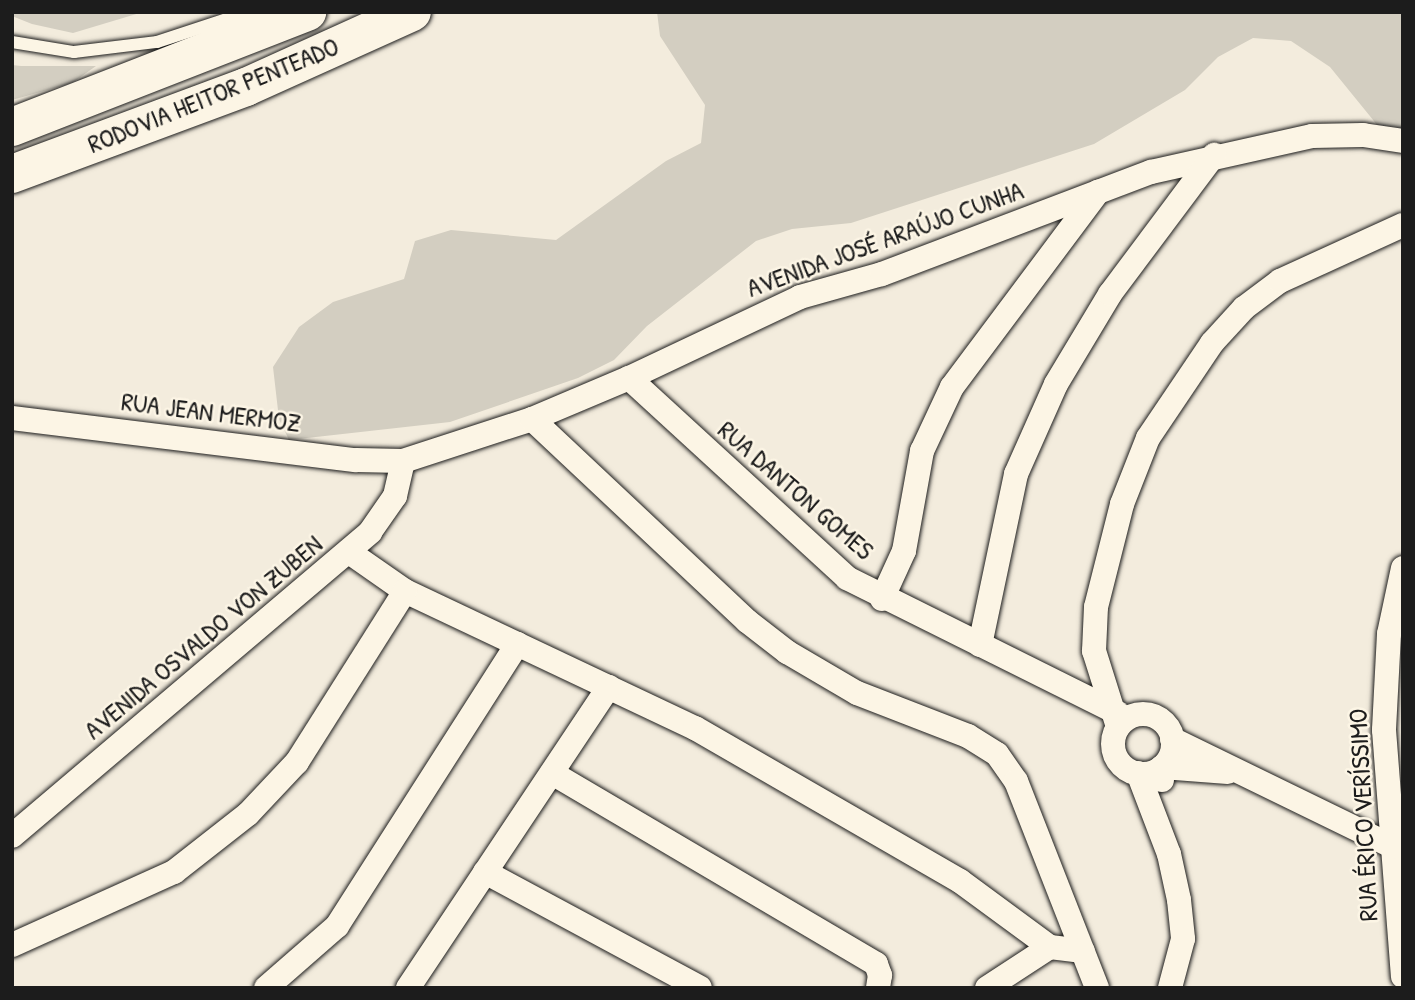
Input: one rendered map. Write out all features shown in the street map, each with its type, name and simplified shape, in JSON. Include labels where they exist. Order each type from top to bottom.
[{"type":"main road","name":"RODOVIA HEITOR PENTEADO","points":[[12,127],[307,12]]},
{"type":"main road","name":"RODOVIA HEITOR PENTEADO","points":[[12,174],[246,87],[412,12]]},
{"type":"street","name":"AVENIDA JOSÉ ARAÚJO CUNHA","points":[[403,461],[531,419],[629,379],[800,297],[882,274],[1098,191],[1214,155],[1312,136],[1363,135],[1403,141]]},
{"type":"street","points":[[980,645],[1016,474],[1056,384],[1110,295],[1214,155]]},
{"type":"street","points":[[882,599],[904,551],[922,452],[952,387],[1098,191]]},
{"type":"street","points":[[1170,988],[1183,939],[1179,900],[1163,836],[1138,774],[1115,757],[1113,738],[1119,718],[1094,651],[1096,607],[1122,504],[1147,438],[1212,342],[1244,308],[1280,281],[1403,225]]},
{"type":"street","name":"RUA DANTON GOMES","points":[[629,379],[810,548],[882,599],[980,645],[1119,718]]},
{"type":"street","name":"RUA JEAN MERMOZ","points":[[12,418],[356,460],[403,461]]},
{"type":"street","points":[[531,419],[747,621],[787,652],[857,693],[968,736],[997,754],[1016,781],[1097,988]]},
{"type":"street","name":"AVENIDA OSVALDO VON ZUBEN","points":[[12,836],[370,532],[395,496],[403,461]]},
{"type":"street","points":[[349,552],[405,591],[695,728],[960,881],[1049,947],[1083,951]]},
{"type":"street","name":"RUA ÉRICO VERÍSSIMO","points":[[1403,568],[1389,634],[1384,730],[1403,976]]},
{"type":"street","points":[[12,945],[174,872],[248,814],[297,762],[405,591]]},
{"type":"street","points":[[266,988],[337,926],[517,644]]},
{"type":"street","points":[[408,988],[609,687]]},
{"type":"street","points":[[1119,718],[1139,714],[1157,718],[1172,739],[1393,847]]},
{"type":"street","points":[[1163,836],[1162,767],[1171,752],[1172,739]]},
{"type":"street","points":[[1138,774],[1162,767],[1242,773]]},
{"type":"street","points":[[552,773],[876,964],[880,975],[877,988]]},
{"type":"street","points":[[485,872],[700,988]]},
{"type":"street","points":[[987,988],[1049,947]]},
{"type":"lane","points":[[12,42],[74,52],[157,42],[248,12]]},
{"type":"shaded area","points":[[12,12],[143,12],[73,33],[32,24],[12,16]]},
{"type":"shaded area","points":[[657,12],[1403,12],[1403,143],[1391,142],[1330,67],[1291,41],[1253,38],[1218,57],[1185,90],[1094,144],[851,223],[792,229],[756,241],[647,326],[614,360],[578,378],[450,422],[289,440],[279,419],[273,367],[299,327],[333,302],[404,279],[415,241],[451,230],[556,240],[666,161],[701,143],[705,105],[660,36]]},
{"type":"shaded area","points":[[12,65],[96,66],[72,83],[12,100]]}]
